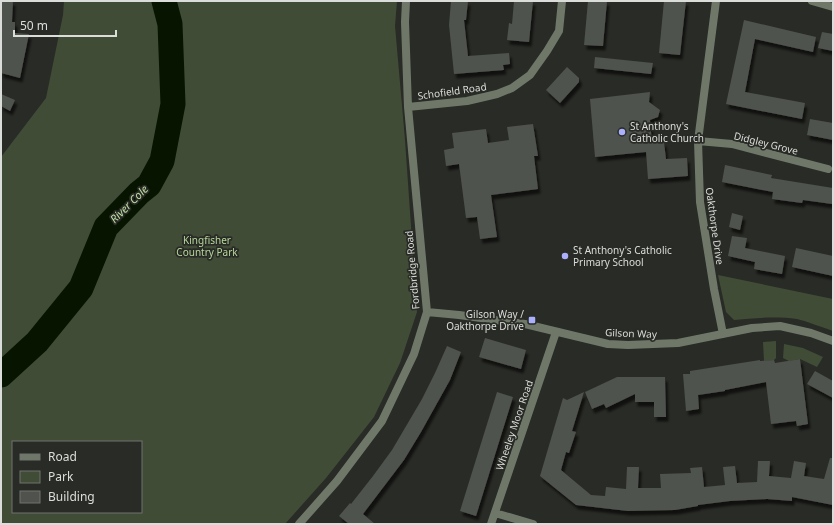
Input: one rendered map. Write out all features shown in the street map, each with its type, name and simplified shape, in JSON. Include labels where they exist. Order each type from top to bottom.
[{"type":"street","name":"Fordbridge Road","points":[[299,524],[337,481],[382,421],[414,354],[427,312],[408,107],[405,22],[406,1]]},
{"type":"street","name":"Schofield Road","points":[[408,107],[482,98],[497,94],[518,84],[530,75],[559,31],[562,1]]},
{"type":"street","name":"Oakthorpe Drive","points":[[716,1],[698,140],[700,202],[723,334]]},
{"type":"street","points":[[812,1],[832,5]]},
{"type":"street","name":"Didgley Grove","points":[[698,140],[732,144],[828,169]]},
{"type":"street","name":"Gilson Way","points":[[427,312],[525,324],[608,344],[628,345],[678,343],[752,328],[780,326],[811,333],[833,341]]},
{"type":"street","name":"Wheeley Moor Road","points":[[492,524],[556,332]]},
{"type":"street","points":[[495,512],[533,524]]},
{"type":"green space","name":"Kingfisher Country Park","points":[[64,1],[397,1],[395,26],[405,140],[417,312],[400,363],[374,417],[326,478],[285,524],[1,524],[1,157],[46,98],[63,15]]},
{"type":"green space","points":[[718,275],[833,299],[833,331],[802,320],[789,318],[734,320],[726,312]]},
{"type":"green space","points":[[776,341],[776,358],[774,360],[764,361],[763,342]]},
{"type":"green space","points":[[784,344],[803,348],[823,357],[817,367],[800,359],[789,361],[783,358]]},
{"type":"building","points":[[1,1],[13,1],[12,22],[15,22],[15,33],[29,34],[20,78],[1,73]]},
{"type":"building","points":[[451,1],[468,1],[466,20],[464,20],[468,56],[509,53],[510,64],[503,65],[504,70],[454,74],[449,25]]},
{"type":"building","points":[[514,1],[533,1],[529,42],[507,40],[509,23],[512,24]]},
{"type":"building","points":[[588,1],[607,1],[603,46],[584,45]]},
{"type":"building","points":[[664,1],[686,1],[680,55],[659,53]]},
{"type":"building","points":[[744,20],[816,37],[813,52],[755,39],[745,92],[805,103],[802,119],[726,104]]},
{"type":"building","points":[[822,32],[833,34],[833,51],[818,48]]},
{"type":"building","points":[[595,57],[653,63],[651,74],[594,68]]},
{"type":"building","points":[[567,67],[579,78],[579,82],[560,103],[546,90]]},
{"type":"building","points":[[650,92],[649,102],[660,110],[658,117],[650,120],[652,143],[664,142],[666,159],[687,158],[688,176],[648,179],[646,152],[595,157],[590,99]]},
{"type":"building","points":[[1,94],[15,100],[10,111],[1,106]]},
{"type":"building","points":[[810,119],[833,123],[833,140],[807,135]]},
{"type":"building","points":[[533,124],[538,156],[534,156],[538,189],[491,195],[497,237],[480,239],[477,217],[466,218],[459,164],[446,166],[444,150],[454,148],[452,133],[486,129],[488,143],[509,140],[507,127]]},
{"type":"building","points":[[725,165],[772,175],[771,178],[833,188],[832,204],[803,200],[802,203],[772,199],[773,192],[722,182]]},
{"type":"building","points":[[732,213],[743,216],[740,230],[729,227]]},
{"type":"building","points":[[732,236],[747,238],[745,248],[785,256],[782,274],[754,269],[755,262],[728,256]]},
{"type":"building","points":[[796,248],[833,256],[833,276],[792,267]]},
{"type":"building","points":[[485,338],[526,350],[521,369],[479,357]]},
{"type":"building","points":[[447,346],[461,352],[450,380],[404,460],[363,514],[375,524],[349,524],[339,516],[350,503],[351,504],[392,450],[422,399]]},
{"type":"building","points":[[800,359],[808,424],[797,426],[796,421],[771,424],[766,382],[698,395],[699,409],[686,411],[683,374],[690,374],[690,371],[760,360],[774,360],[775,363]]},
{"type":"building","points":[[815,371],[833,381],[833,398],[807,384]]},
{"type":"building","points":[[617,377],[665,377],[666,417],[654,417],[654,402],[635,402],[635,394],[606,408],[604,404],[592,409],[585,392]]},
{"type":"building","points":[[497,392],[513,397],[476,516],[460,511]]},
{"type":"building","points":[[584,392],[572,431],[576,432],[569,453],[566,452],[561,470],[591,495],[605,496],[606,487],[626,489],[627,467],[639,467],[638,488],[661,488],[660,474],[691,473],[690,468],[702,467],[704,487],[725,485],[723,467],[735,466],[737,483],[757,482],[758,461],[770,461],[769,476],[791,478],[794,461],[806,463],[804,476],[824,479],[830,458],[833,458],[833,505],[792,497],[792,501],[767,499],[730,501],[698,505],[675,510],[628,511],[576,505],[540,476],[563,398],[567,400]]},
{"type":"waterway","name":"River Cole","points":[[1,375],[37,342],[81,288],[106,227],[139,193],[149,185],[162,161],[173,104],[170,24],[164,1]]},
{"type":"place","name":"St Anthony's Catholic Church","points":[[622,132]]},
{"type":"place","name":"St Anthony's Catholic Primary School","points":[[565,256]]},
{"type":"place","name":"Gilson Way / Oakthorpe Drive","points":[[532,320]]}]
